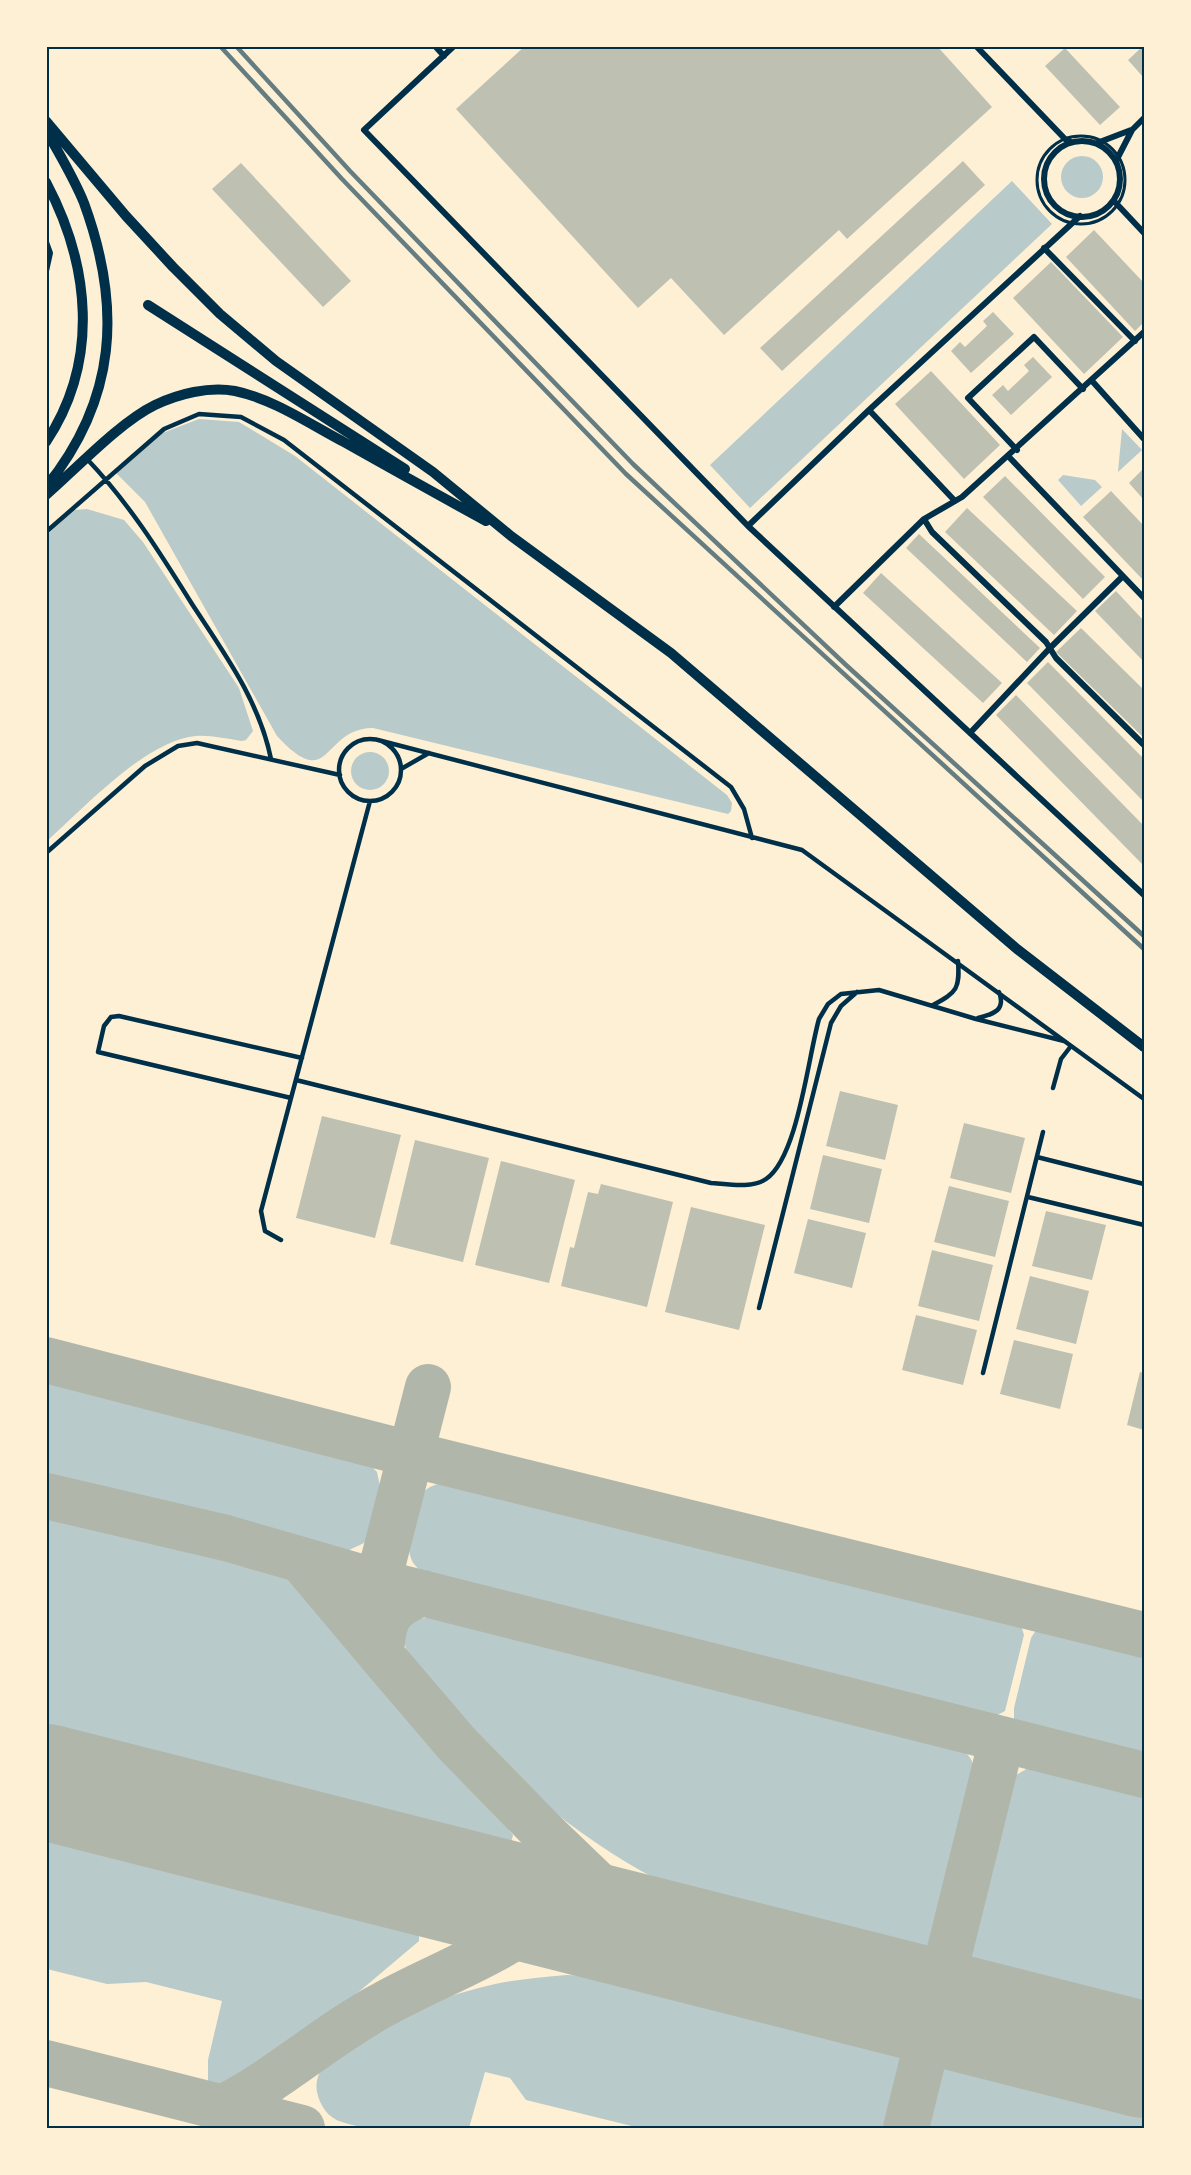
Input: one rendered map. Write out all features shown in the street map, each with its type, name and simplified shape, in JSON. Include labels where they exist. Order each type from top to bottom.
[{"type":"street","points":[[435,46],[444,56]]},
{"type":"street","points":[[454,46],[364,130],[748,526],[1144,895]]},
{"type":"street","points":[[976,46],[1065,139],[1072,142]]},
{"type":"street","points":[[1116,203],[1120,177],[1117,158],[1132,130],[1144,118]]},
{"type":"street","points":[[46,121],[126,216],[220,314],[276,361],[433,472],[512,536],[671,653],[1017,949],[1144,1047]]},
{"type":"street","points":[[46,130],[83,202],[100,254],[108,297],[107,341],[100,384],[86,427],[69,459],[46,488]]},
{"type":"street","points":[[1116,203],[1094,215],[1070,215],[1053,203],[1046,192],[1044,178],[1050,157],[1060,147],[1084,140],[1099,142],[1132,130]]},
{"type":"street","points":[[1099,142],[1117,158]]},
{"type":"street","points":[[46,182],[70,232],[81,274],[84,313],[82,352],[74,388],[58,425],[46,442]]},
{"type":"street","points":[[1116,203],[1144,233]]},
{"type":"street","points":[[748,526],[869,410],[1080,216]]},
{"type":"street","points":[[46,242],[50,254],[46,271]]},
{"type":"street","points":[[1044,248],[1135,341]]},
{"type":"street","points":[[148,306],[512,536]]},
{"type":"street","points":[[834,608],[924,519],[956,501],[1009,457],[1093,382],[1144,332]]},
{"type":"street","points":[[1017,450],[968,398],[1034,338],[1083,389]]},
{"type":"street","points":[[1093,382],[1144,439]]},
{"type":"street","points":[[46,495],[153,406],[178,395],[201,391],[233,390],[262,399],[305,421],[512,536]]},
{"type":"street","points":[[869,410],[956,501]]},
{"type":"street","points":[[1009,457],[1144,598]]},
{"type":"street","points":[[924,519],[932,532],[1046,642],[1049,649],[1144,745]]},
{"type":"street","points":[[970,733],[1049,649],[1124,576]]},
{"type":"lane","points":[[46,532],[164,429],[199,414],[241,417],[284,440],[731,787],[744,808],[753,837]]},
{"type":"lane","points":[[87,459],[134,514],[245,687],[265,731],[271,759]]},
{"type":"lane","points":[[378,740],[395,750],[401,769],[396,788],[380,799],[370,801],[350,793],[340,775],[343,755],[350,747],[359,741],[378,740],[802,850],[958,961],[1144,1099]]},
{"type":"lane","points":[[46,853],[145,766],[178,746],[196,743],[340,775]]},
{"type":"lane","points":[[401,769],[429,753]]},
{"type":"lane","points":[[281,1240],[265,1231],[261,1211],[370,801]]},
{"type":"lane","points":[[932,1005],[957,989],[958,961]]},
{"type":"lane","points":[[296,1080],[711,1183],[746,1185],[765,1180],[783,1161],[794,1132],[819,1018],[828,1004],[841,994],[860,990],[879,990],[976,1019],[1064,1041]]},
{"type":"lane","points":[[759,1308],[831,1023],[841,1006],[860,990]]},
{"type":"lane","points":[[976,1019],[994,1014],[1001,1006],[1003,1001],[999,992]]},
{"type":"lane","points":[[291,1098],[99,1052],[104,1026],[111,1017],[119,1016],[302,1058]]},
{"type":"lane","points":[[1053,1088],[1061,1059],[1071,1046]]},
{"type":"lane","points":[[983,1372],[1043,1132]]},
{"type":"lane","points":[[1037,1157],[1144,1184]]},
{"type":"lane","points":[[1028,1197],[1144,1225]]},
{"type":"path","points":[[1086,136],[1099,142],[1124,167],[1126,185],[1105,218],[1094,223],[1071,224],[1061,220],[1044,205],[1037,183],[1037,172],[1047,152],[1065,139],[1086,136]]},
{"type":"shaded area","points":[[1082,156],[1097,162],[1103,177],[1097,192],[1082,198],[1067,192],[1061,177],[1067,162]]},
{"type":"shaded area","points":[[1012,181],[1052,224],[750,508],[710,465]]},
{"type":"shaded area","points":[[199,419],[239,422],[295,456],[727,795],[732,803],[731,811],[728,814],[373,728],[356,731],[318,759],[308,760],[295,753],[277,736],[145,502],[116,473],[160,434]]},
{"type":"shaded area","points":[[1122,429],[1142,450],[1118,472]]},
{"type":"shaded area","points":[[1063,475],[1095,480],[1102,487],[1081,506],[1058,480]]},
{"type":"shaded area","points":[[87,509],[124,520],[143,542],[239,688],[253,731],[246,740],[242,741],[196,736],[177,740],[157,750],[116,778],[47,841],[47,535],[74,510]]},
{"type":"shaded area","points":[[370,752],[383,758],[389,771],[383,784],[370,790],[357,784],[351,771],[357,758]]},
{"type":"shaded area","points":[[47,1375],[329,1447],[369,1464],[377,1472],[381,1491],[373,1524],[364,1543],[347,1551],[298,1547],[47,1484]]},
{"type":"shaded area","points":[[450,1482],[505,1490],[1010,1617],[1021,1625],[1024,1635],[1005,1711],[988,1720],[451,1584],[436,1578],[421,1571],[410,1557],[410,1525],[417,1503],[427,1489]]},
{"type":"shaded area","points":[[47,1513],[266,1569],[289,1577],[309,1592],[494,1809],[513,1835],[512,1840],[503,1849],[484,1852],[47,1743]]},
{"type":"shaded area","points":[[436,1617],[483,1623],[923,1733],[963,1750],[973,1763],[975,1772],[954,1882],[933,1955],[924,1961],[916,1961],[752,1919],[707,1903],[664,1883],[622,1860],[582,1833],[507,1771],[474,1737],[417,1668],[406,1649],[404,1632],[415,1619]]},
{"type":"shaded area","points":[[1038,1627],[1051,1627],[1144,1651],[1144,1759],[1025,1729],[1014,1719],[1014,1708],[1031,1638]]},
{"type":"shaded area","points":[[1030,1767],[1072,1770],[1144,1789],[1144,2017],[980,1976],[969,1970],[965,1964],[964,1951],[991,1839],[1003,1803],[1016,1775]]},
{"type":"shaded area","points":[[46,1827],[404,1916],[411,1919],[419,1928],[419,1941],[264,2072],[239,2084],[208,2089],[208,2060],[222,2001],[146,1982],[107,1984],[47,1969]]},
{"type":"shaded area","points":[[567,1975],[627,1978],[701,1991],[897,2040],[906,2049],[908,2059],[891,2128],[640,2128],[526,2100],[510,2078],[485,2072],[469,2128],[373,2129],[337,2120],[320,2102],[317,2092],[320,2072],[335,2053],[358,2036],[387,2020],[448,1997],[495,1984]]},
{"type":"shaded area","points":[[952,2054],[1144,2101],[1144,2128],[919,2128],[937,2064]]},
{"type":"building","points":[[525,46],[937,46],[992,107],[847,239],[839,230],[724,335],[671,278],[638,308],[456,109]]},
{"type":"building","points":[[1144,46],[1144,78],[1128,60]]},
{"type":"building","points":[[1065,48],[1120,107],[1100,125],[1045,66]]},
{"type":"building","points":[[963,161],[985,185],[782,371],[760,348]]},
{"type":"building","points":[[241,163],[351,281],[323,307],[212,189]]},
{"type":"building","points":[[1094,230],[1144,283],[1144,322],[1135,331],[1066,257]]},
{"type":"building","points":[[1051,262],[1123,337],[1084,374],[1013,298]]},
{"type":"building","points":[[993,312],[1014,334],[971,373],[951,351],[960,342],[965,347],[987,326],[983,321]]},
{"type":"building","points":[[1033,357],[1052,377],[1011,415],[992,395],[1003,385],[1008,391],[1029,371],[1024,365]]},
{"type":"building","points":[[931,371],[1000,445],[964,479],[895,404]]},
{"type":"building","points":[[1144,468],[1144,500],[1129,483]]},
{"type":"building","points":[[1005,476],[1105,577],[1083,599],[983,497]]},
{"type":"building","points":[[1111,491],[1144,526],[1144,581],[1083,517]]},
{"type":"building","points":[[967,508],[1077,611],[1054,635],[945,532]]},
{"type":"building","points":[[919,534],[1040,648],[1027,662],[906,548]]},
{"type":"building","points":[[881,573],[1002,683],[983,703],[863,593]]},
{"type":"building","points":[[1116,591],[1144,621],[1144,662],[1095,611]]},
{"type":"building","points":[[1081,628],[1144,690],[1144,738],[1056,652]]},
{"type":"building","points":[[1048,662],[1144,759],[1144,802],[1027,683]]},
{"type":"building","points":[[1016,695],[1144,826],[1144,866],[996,715]]},
{"type":"building","points":[[840,1091],[898,1105],[885,1160],[826,1146]]},
{"type":"building","points":[[322,1116],[401,1135],[375,1238],[296,1218]]},
{"type":"building","points":[[964,1123],[1025,1138],[1011,1193],[950,1178]]},
{"type":"building","points":[[415,1140],[489,1158],[463,1262],[390,1244]]},
{"type":"building","points":[[823,1155],[882,1169],[869,1223],[810,1209]]},
{"type":"building","points":[[501,1161],[575,1180],[549,1283],[475,1265]]},
{"type":"building","points":[[601,1184],[673,1202],[647,1307],[561,1286],[570,1247],[574,1248],[588,1192],[598,1194]]},
{"type":"building","points":[[949,1186],[1009,1201],[995,1257],[934,1242]]},
{"type":"building","points":[[691,1207],[765,1225],[739,1330],[665,1312]]},
{"type":"building","points":[[1046,1211],[1106,1225],[1092,1280],[1032,1266]]},
{"type":"building","points":[[808,1219],[866,1233],[852,1288],[794,1273]]},
{"type":"building","points":[[932,1250],[993,1265],[979,1321],[918,1306]]},
{"type":"building","points":[[1030,1276],[1089,1291],[1076,1344],[1016,1329]]},
{"type":"building","points":[[916,1315],[977,1330],[963,1385],[902,1370]]},
{"type":"building","points":[[1014,1340],[1073,1354],[1060,1409],[1000,1394]]},
{"type":"building","points":[[1140,1372],[1144,1373],[1144,1430],[1127,1425]]},
{"type":"taxiway","points":[[46,1360],[410,1454],[1144,1635]]},
{"type":"taxiway","points":[[302,1561],[381,1655],[373,1614],[378,1582],[428,1387]]},
{"type":"taxiway","points":[[46,1496],[226,1538],[378,1582],[1144,1775]]},
{"type":"taxiway","points":[[423,1593],[402,1603],[389,1615],[383,1632],[381,1655],[457,1744],[543,1832],[647,1932]]},
{"type":"taxiway","points":[[906,2128],[1002,1739]]},
{"type":"taxiway","points":[[224,2107],[265,2083],[365,2015],[493,1950],[534,1925],[553,1910]]},
{"type":"taxiway","points":[[46,2063],[302,2128]]},
{"type":"runway","points":[[46,1782],[1144,2060]]},
{"type":"railway","points":[[220,46],[342,179],[626,474],[1144,949]]},
{"type":"railway","points":[[236,46],[350,171],[633,464],[846,665],[1144,936]]}]
